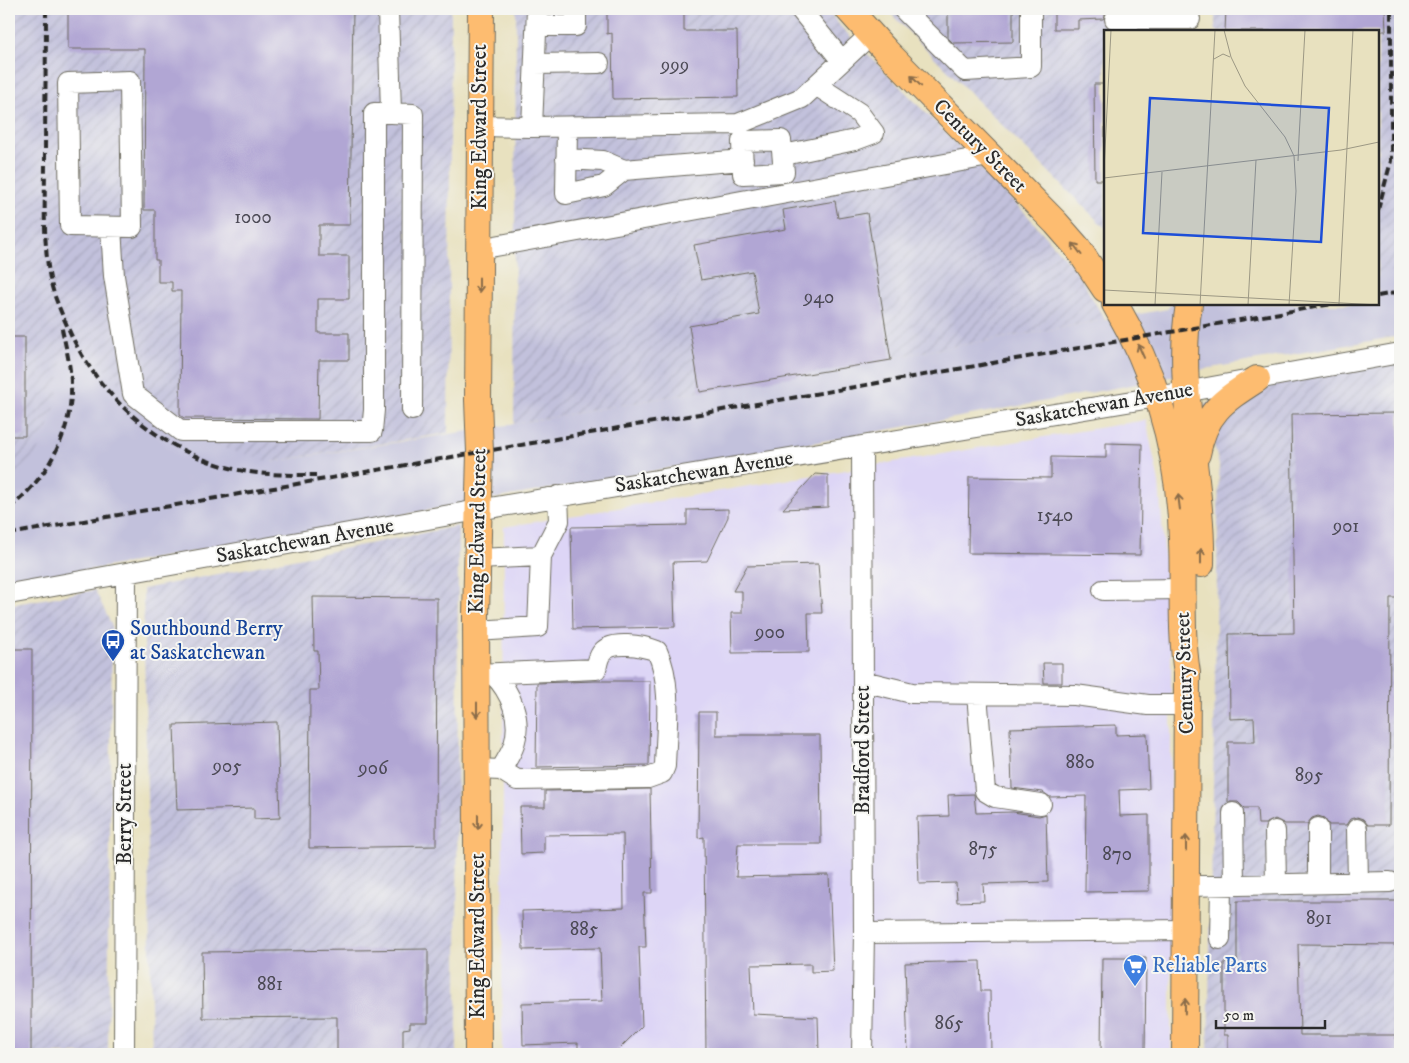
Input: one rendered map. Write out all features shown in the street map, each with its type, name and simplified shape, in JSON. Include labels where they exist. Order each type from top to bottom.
[{"type":"main road","name":"King Edward Street","points":[[478,1054],[489,770],[485,674],[476,631],[481,9]]},
{"type":"main road","name":"Century Street","points":[[848,9],[1056,223],[1102,280]]},
{"type":"main road","name":"Century Street","points":[[1116,305],[1140,350],[1157,397],[1171,448],[1179,500],[1183,589],[1183,645],[1188,673],[1185,1054]]},
{"type":"main road","points":[[1188,673],[1196,652],[1199,612],[1200,521],[1185,392],[1186,330],[1189,305]]},
{"type":"main road","points":[[1194,464],[1202,431],[1210,416],[1231,396],[1257,379]]},
{"type":"street","points":[[388,9],[391,113]]},
{"type":"street","points":[[532,127],[537,18],[576,26],[576,9]]},
{"type":"street","points":[[800,9],[842,61]]},
{"type":"street","points":[[903,9],[965,71],[1031,68],[1031,9]]},
{"type":"street","points":[[1115,19],[1190,20]]},
{"type":"street","points":[[480,126],[567,127],[738,124],[802,98],[871,34]]},
{"type":"street","points":[[535,64],[599,63]]},
{"type":"street","points":[[130,81],[132,227],[110,227],[70,226],[68,83],[130,81]]},
{"type":"street","points":[[784,155],[855,140],[874,133],[859,113],[816,85]]},
{"type":"street","points":[[110,227],[114,276],[133,394],[180,431],[372,431],[374,410],[374,113],[413,114],[412,410]]},
{"type":"street","points":[[567,127],[566,194],[604,186],[624,170]]},
{"type":"street","points":[[781,140],[784,155],[784,172],[743,174],[743,160],[742,141],[781,140]]},
{"type":"street","points":[[479,249],[989,156]]},
{"type":"street","points":[[566,159],[603,161],[624,170],[743,160]]},
{"type":"street","name":"Saskatchewan Avenue","points":[[9,594],[558,496],[1157,397],[1400,353]]},
{"type":"street","name":"Bradford Street","points":[[862,446],[864,933],[862,1054]]},
{"type":"street","points":[[476,631],[538,627],[541,556],[559,522],[558,496]]},
{"type":"street","points":[[477,559],[541,556]]},
{"type":"street","name":"Berry Street","points":[[124,1054],[126,574]]},
{"type":"street","points":[[1103,590],[1183,589]]},
{"type":"street","points":[[639,645],[657,651],[662,661],[666,695],[665,766],[662,773],[648,778],[518,780],[489,770],[514,745],[515,708],[502,683],[485,674],[596,669],[601,653],[608,647],[639,645]]},
{"type":"street","points":[[863,681],[912,693],[1075,695],[1148,706],[1187,705]]},
{"type":"street","points":[[976,694],[985,791],[995,797],[1041,804]]},
{"type":"street","points":[[1220,939],[1228,885],[1234,813]]},
{"type":"street","points":[[1318,828],[1318,883]]},
{"type":"street","points":[[1357,829],[1358,883]]},
{"type":"street","points":[[1275,831],[1276,884]]},
{"type":"street","points":[[1186,886],[1390,882]]},
{"type":"street","points":[[864,933],[1186,930]]},
{"type":"shaded area","points":[[9,9],[451,9],[448,433],[271,462],[9,515]]},
{"type":"shaded area","points":[[516,9],[827,9],[841,27],[1028,216],[1077,272],[1105,320],[514,424]]},
{"type":"shaded area","points":[[886,9],[1177,9],[1177,30],[1104,30],[1104,227]]},
{"type":"shaded area","points":[[1215,9],[1400,9],[1400,336],[1198,370],[1167,310],[1170,305],[1379,305],[1379,30],[1215,30]]},
{"type":"shaded area","points":[[1400,270],[1400,335],[1198,370],[1152,381],[960,417],[9,584],[9,487],[16,481],[36,454],[49,426],[58,397],[60,371],[66,350],[82,346],[124,389],[180,432],[199,441],[271,462],[514,424],[1190,305],[1379,305],[1379,274]]},
{"type":"shaded area","points":[[1400,361],[1400,1054],[1208,1054],[1219,465],[1204,405],[1231,392]]},
{"type":"shaded area","points":[[1146,420],[1159,483],[1171,643],[1171,1054],[502,1054],[504,527]]},
{"type":"shaded area","points":[[458,526],[457,1054],[152,1054],[143,589]]},
{"type":"shaded area","points":[[95,590],[112,626],[108,1054],[9,1054],[9,605]]},
{"type":"building","points":[[68,9],[353,9],[350,225],[319,225],[319,256],[349,256],[349,299],[318,299],[318,333],[349,333],[349,360],[319,360],[318,419],[184,418],[180,415],[181,291],[172,291],[172,282],[158,282],[158,260],[155,260],[155,210],[144,210],[145,49],[68,49]]},
{"type":"building","points":[[607,9],[684,9],[684,31],[737,31],[738,97],[613,99],[612,33],[607,34]]},
{"type":"building","points":[[948,9],[1013,9],[1013,42],[953,43],[948,38]]},
{"type":"building","points":[[1054,9],[1109,9],[1103,19],[1078,20],[1078,29],[1054,29]]},
{"type":"building","points":[[1226,9],[1385,9],[1386,31],[1225,30]]},
{"type":"building","points":[[1094,84],[1104,84],[1104,180],[1095,180]]},
{"type":"building","points":[[835,201],[838,218],[867,213],[891,360],[700,392],[689,326],[759,314],[752,271],[701,280],[694,245],[786,229],[783,210]]},
{"type":"building","points":[[9,337],[25,337],[25,436],[9,436]]},
{"type":"building","points":[[1399,413],[1400,598],[1390,598],[1389,825],[1368,825],[1363,819],[1357,817],[1350,819],[1346,825],[1329,825],[1324,818],[1318,816],[1312,818],[1307,824],[1285,824],[1275,819],[1265,824],[1258,824],[1257,808],[1244,808],[1238,802],[1228,802],[1228,742],[1255,742],[1254,718],[1230,719],[1229,634],[1294,633],[1291,414]]},
{"type":"building","points":[[1106,443],[1142,444],[1140,555],[968,553],[969,477],[1051,478],[1051,457],[1106,458]]},
{"type":"building","points":[[815,474],[828,475],[828,507],[783,509]]},
{"type":"building","points":[[728,509],[728,517],[707,561],[673,562],[675,627],[573,629],[571,527],[687,525],[687,510]]},
{"type":"building","points":[[818,564],[822,613],[808,613],[809,652],[732,653],[731,613],[742,613],[742,591],[733,591],[747,566]]},
{"type":"building","points":[[313,597],[437,598],[436,846],[309,848],[310,690],[319,690],[318,651],[314,651]]},
{"type":"building","points":[[9,649],[32,649],[31,1054],[9,1054]]},
{"type":"building","points":[[1043,663],[1062,663],[1062,683],[1044,683]]},
{"type":"building","points":[[650,681],[649,765],[536,767],[537,683]]},
{"type":"building","points":[[699,712],[716,712],[716,735],[820,735],[821,844],[738,844],[736,877],[829,875],[833,971],[811,972],[811,964],[751,965],[753,1014],[818,1017],[819,1054],[706,1054],[704,837],[698,838]]},
{"type":"building","points":[[277,722],[280,818],[254,819],[254,808],[177,810],[174,725]]},
{"type":"building","points":[[1116,725],[1116,735],[1147,734],[1149,789],[1119,790],[1120,816],[1149,815],[1149,891],[1085,892],[1086,796],[1050,797],[1043,792],[1012,788],[1010,728]]},
{"type":"building","points":[[650,789],[652,893],[644,893],[646,947],[639,947],[642,1026],[614,1054],[578,1054],[578,1043],[523,1045],[522,1003],[602,1001],[600,948],[523,950],[522,911],[624,908],[623,834],[544,835],[544,853],[521,854],[520,807],[545,807],[545,791]]},
{"type":"building","points":[[974,794],[976,813],[1013,812],[1039,816],[1046,814],[1048,882],[983,884],[984,901],[957,902],[956,883],[919,884],[917,817],[949,816],[948,795]]},
{"type":"building","points":[[1237,901],[1400,901],[1400,945],[1298,944],[1300,1035],[1396,1035],[1396,1054],[1228,1054],[1228,1035],[1224,1035],[1224,963],[1237,963]]},
{"type":"building","points":[[428,949],[428,1023],[410,1023],[410,1028],[403,1029],[403,1052],[337,1052],[337,1017],[203,1018],[202,952]]},
{"type":"building","points":[[1102,958],[1146,958],[1145,1054],[1101,1054]]},
{"type":"building","points":[[980,961],[981,991],[990,991],[991,1054],[908,1054],[905,963]]},
{"type":"railway","points":[[46,9],[45,231],[47,259],[50,280],[57,302],[83,356],[100,381],[119,403],[141,423],[166,440],[192,454],[220,465],[249,472],[316,475]]},
{"type":"railway","points":[[1379,206],[1391,161],[1391,9]]},
{"type":"railway","points":[[1379,296],[1400,292]]},
{"type":"railway","points":[[9,534],[1326,305]]},
{"type":"railway","points":[[9,508],[22,497],[44,472],[53,457],[66,426],[71,393],[71,376],[61,325]]},
{"type":"place","name":"Southbound Berry at Saskatchewan","points":[[113,662]]},
{"type":"place","name":"Reliable Parts","points":[[1135,987]]}]
